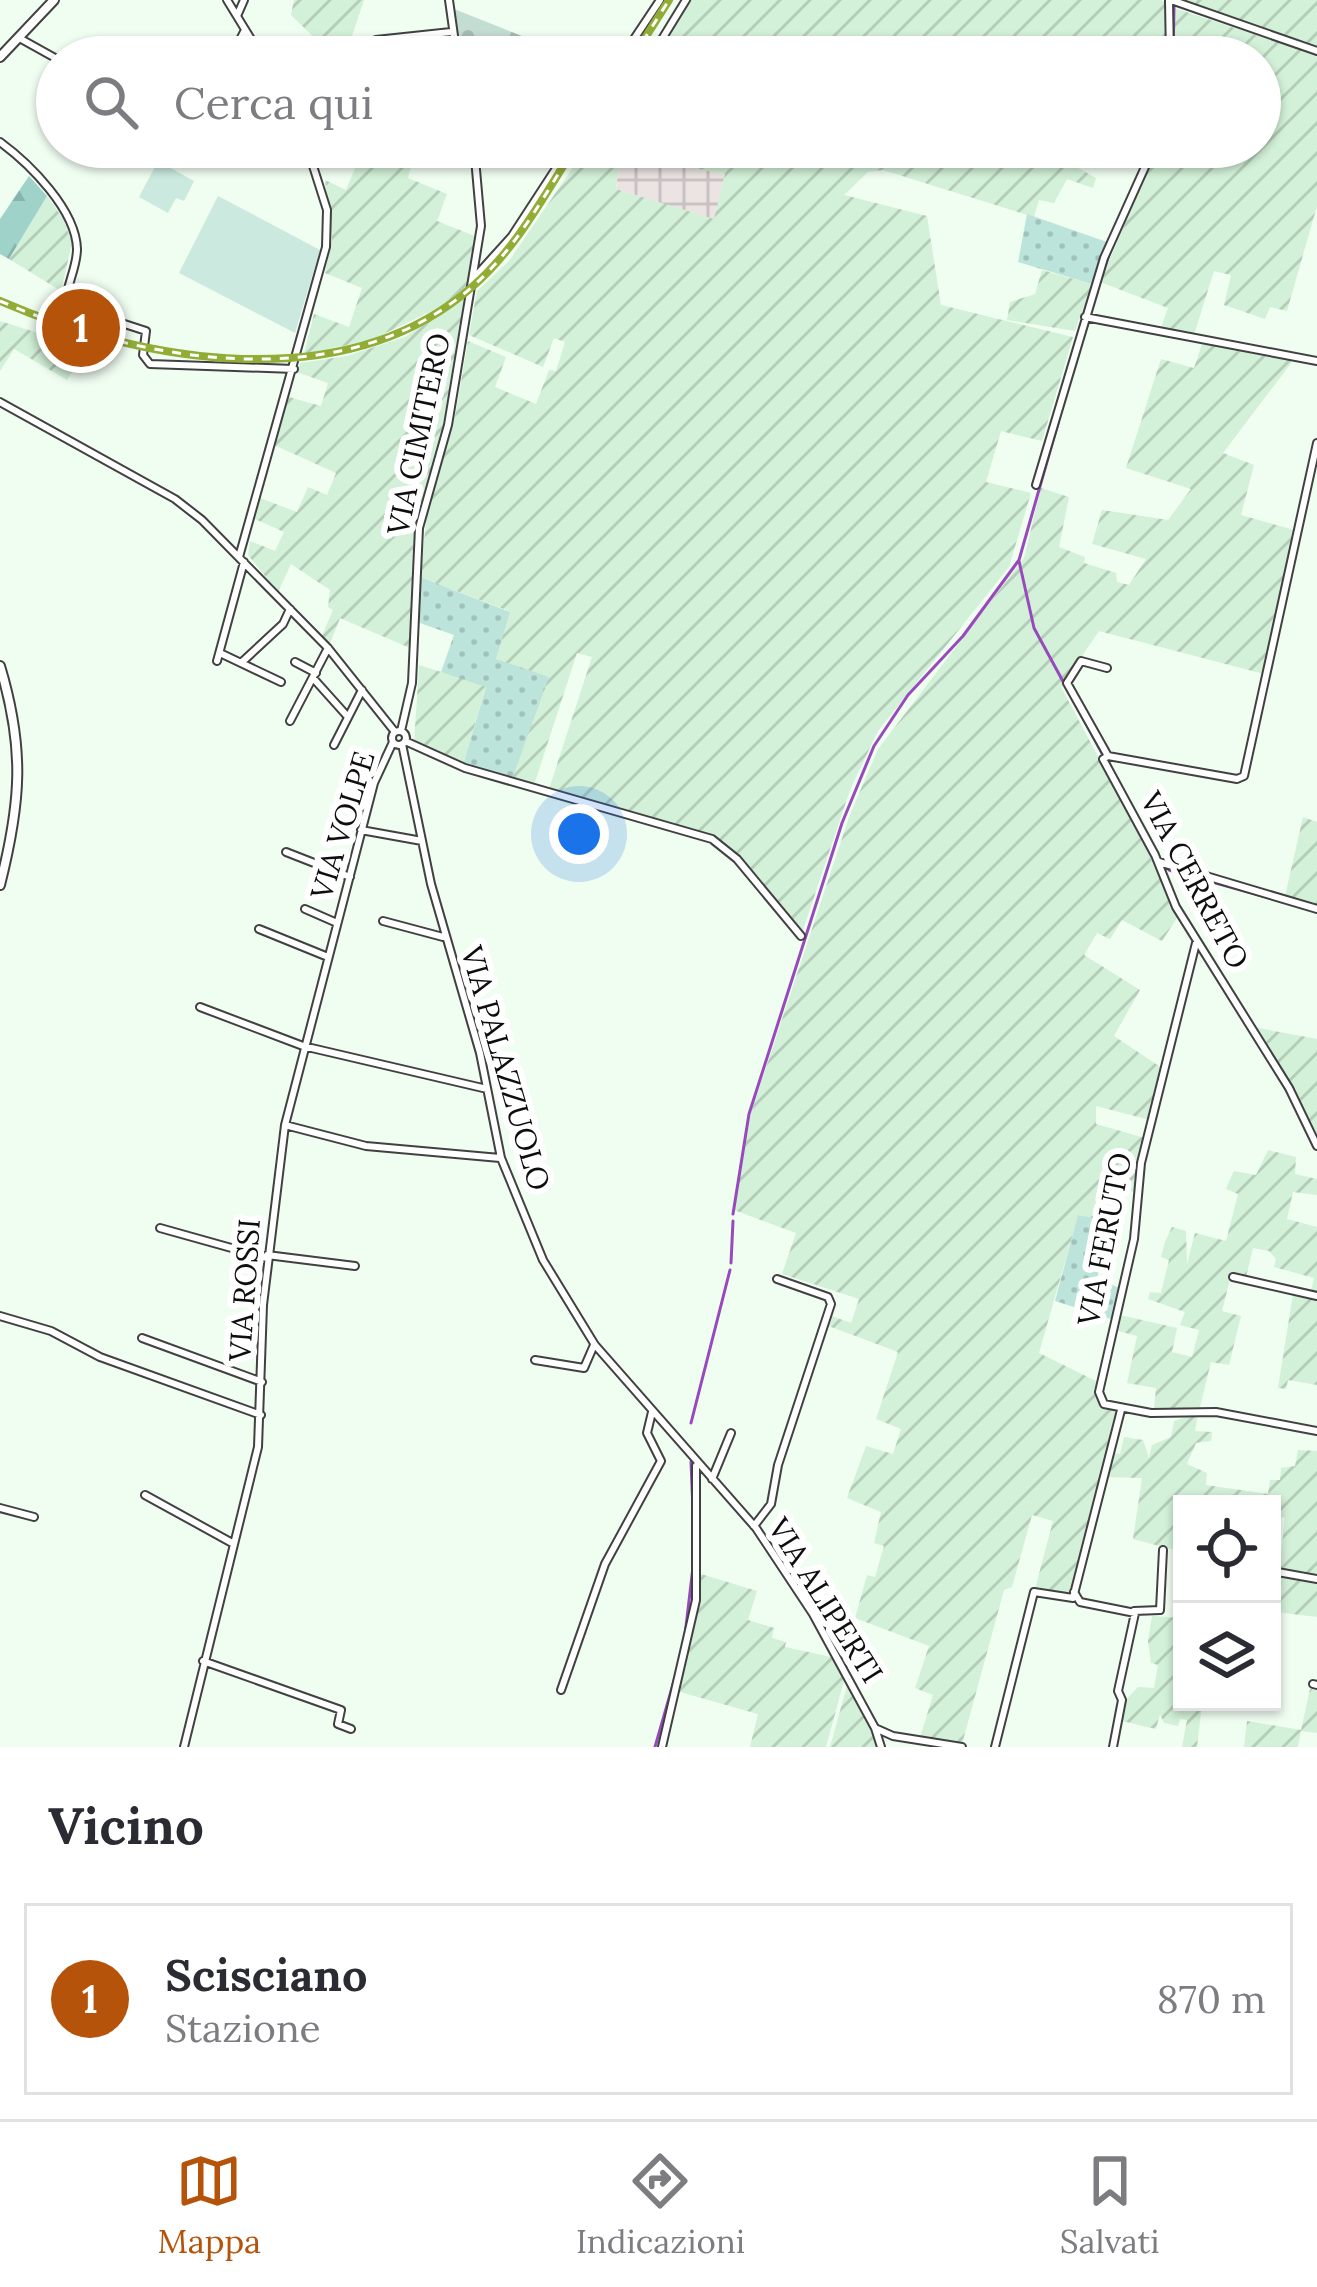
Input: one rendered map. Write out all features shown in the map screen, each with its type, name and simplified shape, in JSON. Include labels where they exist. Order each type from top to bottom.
[{"type":"street","points":[[1,54],[21,39],[54,0]]},
{"type":"street","points":[[227,0],[249,36]]},
{"type":"street","points":[[237,16],[244,0]]},
{"type":"street","points":[[449,0],[453,36]]},
{"type":"street","points":[[636,36],[660,0]]},
{"type":"street","points":[[664,36],[686,0]]},
{"type":"street","points":[[1171,36],[1170,0],[1274,36]]},
{"type":"street","points":[[416,36],[451,28]]},
{"type":"street","points":[[242,36],[245,30]]},
{"type":"street","points":[[21,39],[36,47]]},
{"type":"street","points":[[1281,39],[1317,51]]},
{"type":"street","points":[[0,142],[58,203],[74,230],[76,258],[66,305],[146,331],[143,355],[150,364],[294,369]]},
{"type":"street","points":[[280,682],[219,657],[326,247],[326,210],[313,168]]},
{"type":"street","name":"VIA CIMITERO","points":[[399,738],[412,683],[419,528],[448,425],[475,277],[483,203],[477,168]]},
{"type":"street","points":[[475,277],[512,236],[556,168]]},
{"type":"street","points":[[1036,485],[1084,316],[1144,168]]},
{"type":"street","points":[[1084,316],[1317,361]]},
{"type":"street","name":"VIA PALAZZUOLO","points":[[0,402],[175,499],[242,559],[328,648],[399,738],[444,937],[488,1089],[501,1158],[542,1260],[595,1345],[673,1433]]},
{"type":"street","points":[[1108,756],[1237,779],[1244,776],[1317,443]]},
{"type":"street","points":[[241,663],[283,625],[290,609]]},
{"type":"street","points":[[290,722],[328,648]]},
{"type":"street","name":"VIA CERRETO","points":[[1107,668],[1081,661],[1067,683],[1108,756],[1103,759],[1196,943],[1272,1059],[1317,1146]]},
{"type":"street","points":[[295,662],[314,675],[348,717]]},
{"type":"street","points":[[0,666],[17,733],[20,769],[19,800],[0,885]]},
{"type":"street","points":[[334,746],[362,690]]},
{"type":"street","points":[[399,738],[465,769],[712,839],[801,936]]},
{"type":"street","name":"VIA VOLPE","points":[[338,923],[374,783],[399,738]]},
{"type":"street","points":[[361,830],[423,841]]},
{"type":"street","points":[[286,852],[350,877]]},
{"type":"street","points":[[1158,862],[1317,909]]},
{"type":"street","points":[[305,909],[338,923]]},
{"type":"street","points":[[383,921],[444,937]]},
{"type":"street","name":"VIA ROSSI","points":[[184,1747],[262,1415],[267,1256],[285,1124],[338,923]]},
{"type":"street","points":[[259,929],[328,957]]},
{"type":"street","name":"VIA FERUTO","points":[[1121,1410],[1104,1404],[1099,1392],[1135,1239],[1141,1163],[1196,943]]},
{"type":"street","points":[[200,1007],[303,1046],[488,1089]]},
{"type":"street","points":[[285,1124],[366,1146],[501,1158]]},
{"type":"street","points":[[160,1228],[267,1256],[355,1266]]},
{"type":"street","points":[[1233,1277],[1317,1296]]},
{"type":"street","points":[[754,1526],[771,1504],[783,1449],[832,1304],[828,1297],[777,1279]]},
{"type":"street","points":[[0,1316],[51,1331],[100,1357],[262,1415]]},
{"type":"street","points":[[142,1338],[262,1382]]},
{"type":"street","points":[[536,1360],[584,1368],[595,1345]]},
{"type":"street","points":[[995,1747],[1034,1592],[1073,1598],[1121,1410],[1216,1412],[1317,1431]]},
{"type":"street","points":[[560,1690],[605,1564],[661,1461],[647,1433],[652,1412]]},
{"type":"street","name":"VIA ALIPERTI","points":[[673,1433],[754,1526],[813,1614],[875,1727],[893,1736],[962,1747]]},
{"type":"street","points":[[712,1479],[730,1433]]},
{"type":"street","points":[[662,1747],[696,1600],[696,1462]]},
{"type":"street","points":[[145,1495],[234,1544]]},
{"type":"street","points":[[0,1508],[34,1517]]},
{"type":"street","points":[[1074,1592],[1081,1601],[1134,1611],[1161,1608],[1163,1550]]},
{"type":"street","points":[[1281,1573],[1317,1579]]},
{"type":"street","points":[[1114,1747],[1121,1700],[1118,1690],[1134,1611]]},
{"type":"street","points":[[203,1660],[341,1710],[338,1724],[351,1729]]},
{"type":"street","points":[[875,1727],[881,1747]]},
{"type":"shaded area","points":[[154,168],[171,168],[194,181],[184,201],[176,198],[168,213],[139,197]]},
{"type":"shaded area","points":[[619,168],[694,168],[725,174],[715,220],[616,189]]},
{"type":"shaded area","points":[[218,196],[320,250],[295,333],[179,273]]},
{"type":"shaded area","points":[[1027,214],[1107,242],[1092,284],[1018,262]]},
{"type":"shaded area","points":[[420,577],[510,612],[496,659],[549,677],[512,779],[463,765],[486,687],[441,672],[454,635],[420,623]]},
{"type":"shaded area","points":[[1078,1215],[1110,1222],[1097,1279],[1120,1288],[1111,1319],[1055,1301]]},
{"type":"green space","points":[[294,0],[364,0],[352,36],[312,36],[291,15]]},
{"type":"green space","points":[[688,0],[1166,3],[1167,36],[666,36]]},
{"type":"green space","points":[[1174,0],[1317,0],[1317,49]]},
{"type":"green space","points":[[1174,8],[1259,36],[1174,36]]},
{"type":"green space","points":[[454,9],[522,36],[458,36]]},
{"type":"green space","points":[[1281,43],[1317,55],[1317,206],[1287,311],[1270,307],[1265,319],[1224,305],[1231,275],[1214,271],[1193,338],[1160,330],[1168,308],[1100,282],[1149,168],[1281,168]]},
{"type":"green space","points":[[355,168],[411,168],[408,178],[447,194],[437,221],[477,237],[469,286],[438,308],[371,340],[304,354],[314,314],[349,327],[362,288],[325,273],[332,239],[325,180],[346,190]]},
{"type":"green space","points":[[573,168],[619,168],[616,189],[714,219],[725,174],[693,168],[1078,168],[1096,178],[1093,188],[1067,179],[1054,203],[1039,200],[1034,217],[883,170],[868,172],[844,195],[927,216],[941,305],[1073,337],[1042,441],[1001,431],[986,482],[1031,493],[1009,567],[878,731],[850,790],[802,933],[750,873],[707,835],[549,789],[592,657],[577,653],[534,785],[512,779],[496,659],[509,611],[420,577],[428,505],[455,416],[468,341],[506,357],[495,387],[536,404],[549,370],[556,371],[565,342],[554,338],[543,367],[469,335],[477,291],[509,261]]},
{"type":"green space","points":[[29,176],[47,196],[9,259],[0,254],[0,219]]},
{"type":"green space","points":[[47,196],[64,220],[72,243],[61,291],[9,259]]},
{"type":"green space","points":[[1042,270],[1092,284],[1075,331],[1007,320],[1010,302],[1035,294]]},
{"type":"green space","points":[[467,297],[442,431],[416,525],[410,648],[340,618],[329,646],[321,638],[333,610],[328,607],[330,590],[291,564],[278,592],[248,555],[250,541],[275,551],[284,532],[255,519],[260,498],[297,512],[308,487],[327,495],[336,473],[274,445],[289,397],[321,406],[328,383],[297,372],[300,363],[347,356],[405,337]]},
{"type":"green space","points":[[0,321],[35,332],[80,359],[67,380],[14,349],[0,371]]},
{"type":"green space","points":[[1202,344],[1295,358],[1223,453],[1254,465],[1241,515],[1294,530],[1264,674],[1099,631],[1061,687],[1144,843],[1177,918],[1162,941],[1122,920],[1110,939],[1097,933],[1084,955],[1140,990],[1114,1036],[1162,1068],[1150,1120],[1096,1106],[1096,1124],[1145,1138],[1134,1192],[1119,1188],[1110,1222],[1078,1216],[1039,1353],[1096,1381],[1101,1404],[1118,1411],[1071,1595],[1035,1589],[1053,1521],[1032,1515],[1012,1587],[1004,1590],[962,1744],[920,1738],[933,1695],[915,1688],[929,1646],[855,1618],[867,1575],[875,1577],[884,1546],[874,1543],[881,1512],[847,1498],[866,1446],[893,1454],[901,1429],[876,1419],[898,1352],[826,1325],[829,1315],[851,1323],[859,1299],[782,1274],[796,1233],[734,1210],[751,1113],[849,817],[878,749],[1024,558],[1041,488],[1069,497],[1059,547],[1085,557],[1084,563],[1116,573],[1117,582],[1129,585],[1146,559],[1092,544],[1102,510],[1168,520],[1191,489],[1126,468],[1161,359],[1194,368]]},
{"type":"green space","points":[[419,665],[486,686],[463,765],[414,744]]},
{"type":"green space","points":[[1303,817],[1317,822],[1317,906],[1285,896]]},
{"type":"green space","points":[[1253,1027],[1317,1039],[1317,1140]]},
{"type":"green space","points":[[1268,1150],[1296,1157],[1295,1174],[1317,1179],[1317,1195],[1293,1192],[1287,1219],[1317,1227],[1317,1293],[1311,1292],[1314,1278],[1274,1267],[1276,1259],[1269,1251],[1253,1248],[1246,1277],[1231,1275],[1222,1311],[1241,1316],[1229,1365],[1211,1362],[1200,1407],[1154,1410],[1156,1388],[1127,1383],[1137,1336],[1115,1330],[1120,1315],[1177,1328],[1172,1352],[1192,1357],[1199,1330],[1180,1325],[1185,1312],[1148,1299],[1150,1292],[1161,1293],[1169,1260],[1161,1257],[1165,1242],[1172,1227],[1186,1231],[1187,1264],[1195,1233],[1226,1241],[1238,1194],[1226,1189],[1231,1177],[1234,1171],[1256,1175]]},
{"type":"green space","points":[[1293,1294],[1317,1298],[1317,1385],[1288,1380],[1286,1389],[1278,1388]]},
{"type":"green space","points":[[1198,1413],[1195,1431],[1212,1432],[1211,1441],[1196,1443],[1187,1464],[1207,1473],[1206,1485],[1268,1494],[1270,1480],[1280,1480],[1281,1468],[1295,1466],[1298,1450],[1317,1451],[1317,1576],[1281,1570],[1285,1518],[1281,1517],[1281,1495],[1173,1495],[1173,1550],[1133,1539],[1142,1478],[1107,1477],[1113,1453],[1120,1454],[1124,1437],[1143,1440],[1149,1458],[1152,1445],[1171,1437],[1174,1421]]},
{"type":"green space","points":[[701,1574],[757,1591],[748,1620],[774,1628],[772,1638],[786,1642],[785,1647],[836,1658],[845,1677],[826,1747],[750,1747],[758,1714],[680,1692]]},
{"type":"green space","points":[[1281,1574],[1317,1580],[1317,1617],[1281,1613]]},
{"type":"green space","points":[[1152,1616],[1173,1617],[1173,1711],[1201,1711],[1197,1747],[1182,1747],[1187,1720],[1180,1719],[1178,1726],[1164,1723],[1160,1714],[1156,1729],[1122,1721],[1124,1702],[1138,1687],[1154,1688],[1158,1665],[1151,1663]]},
{"type":"green space","points":[[848,1682],[865,1714],[878,1747],[830,1747]]},
{"type":"green space","points":[[1310,1689],[1317,1690],[1317,1733],[1301,1731],[1298,1747],[1244,1747],[1247,1721],[1301,1730]]},
{"type":"waterway","points":[[1173,36],[1174,7]]},
{"type":"waterway","points":[[1103,272],[1110,252]]},
{"type":"waterway","points":[[733,1214],[749,1114],[842,823],[874,746],[908,695],[963,636],[1019,560],[1058,423]]},
{"type":"waterway","points":[[1019,561],[1034,628],[1103,755]]},
{"type":"waterway","points":[[1169,870],[1298,906]]},
{"type":"waterway","points":[[731,1263],[733,1221]]},
{"type":"waterway","points":[[691,1423],[730,1270]]},
{"type":"waterway","points":[[691,1462],[693,1510]]},
{"type":"waterway","points":[[685,1635],[693,1567]]},
{"type":"waterway","points":[[655,1747],[676,1674]]},
{"type":"railway","points":[[646,36],[669,0]]},
{"type":"railway","points":[[0,301],[116,341],[179,353],[242,359],[305,357],[365,345],[421,322],[472,287],[516,239],[562,168]]},
{"type":"place","name":"Scisciano","points":[[81,328]]}]
